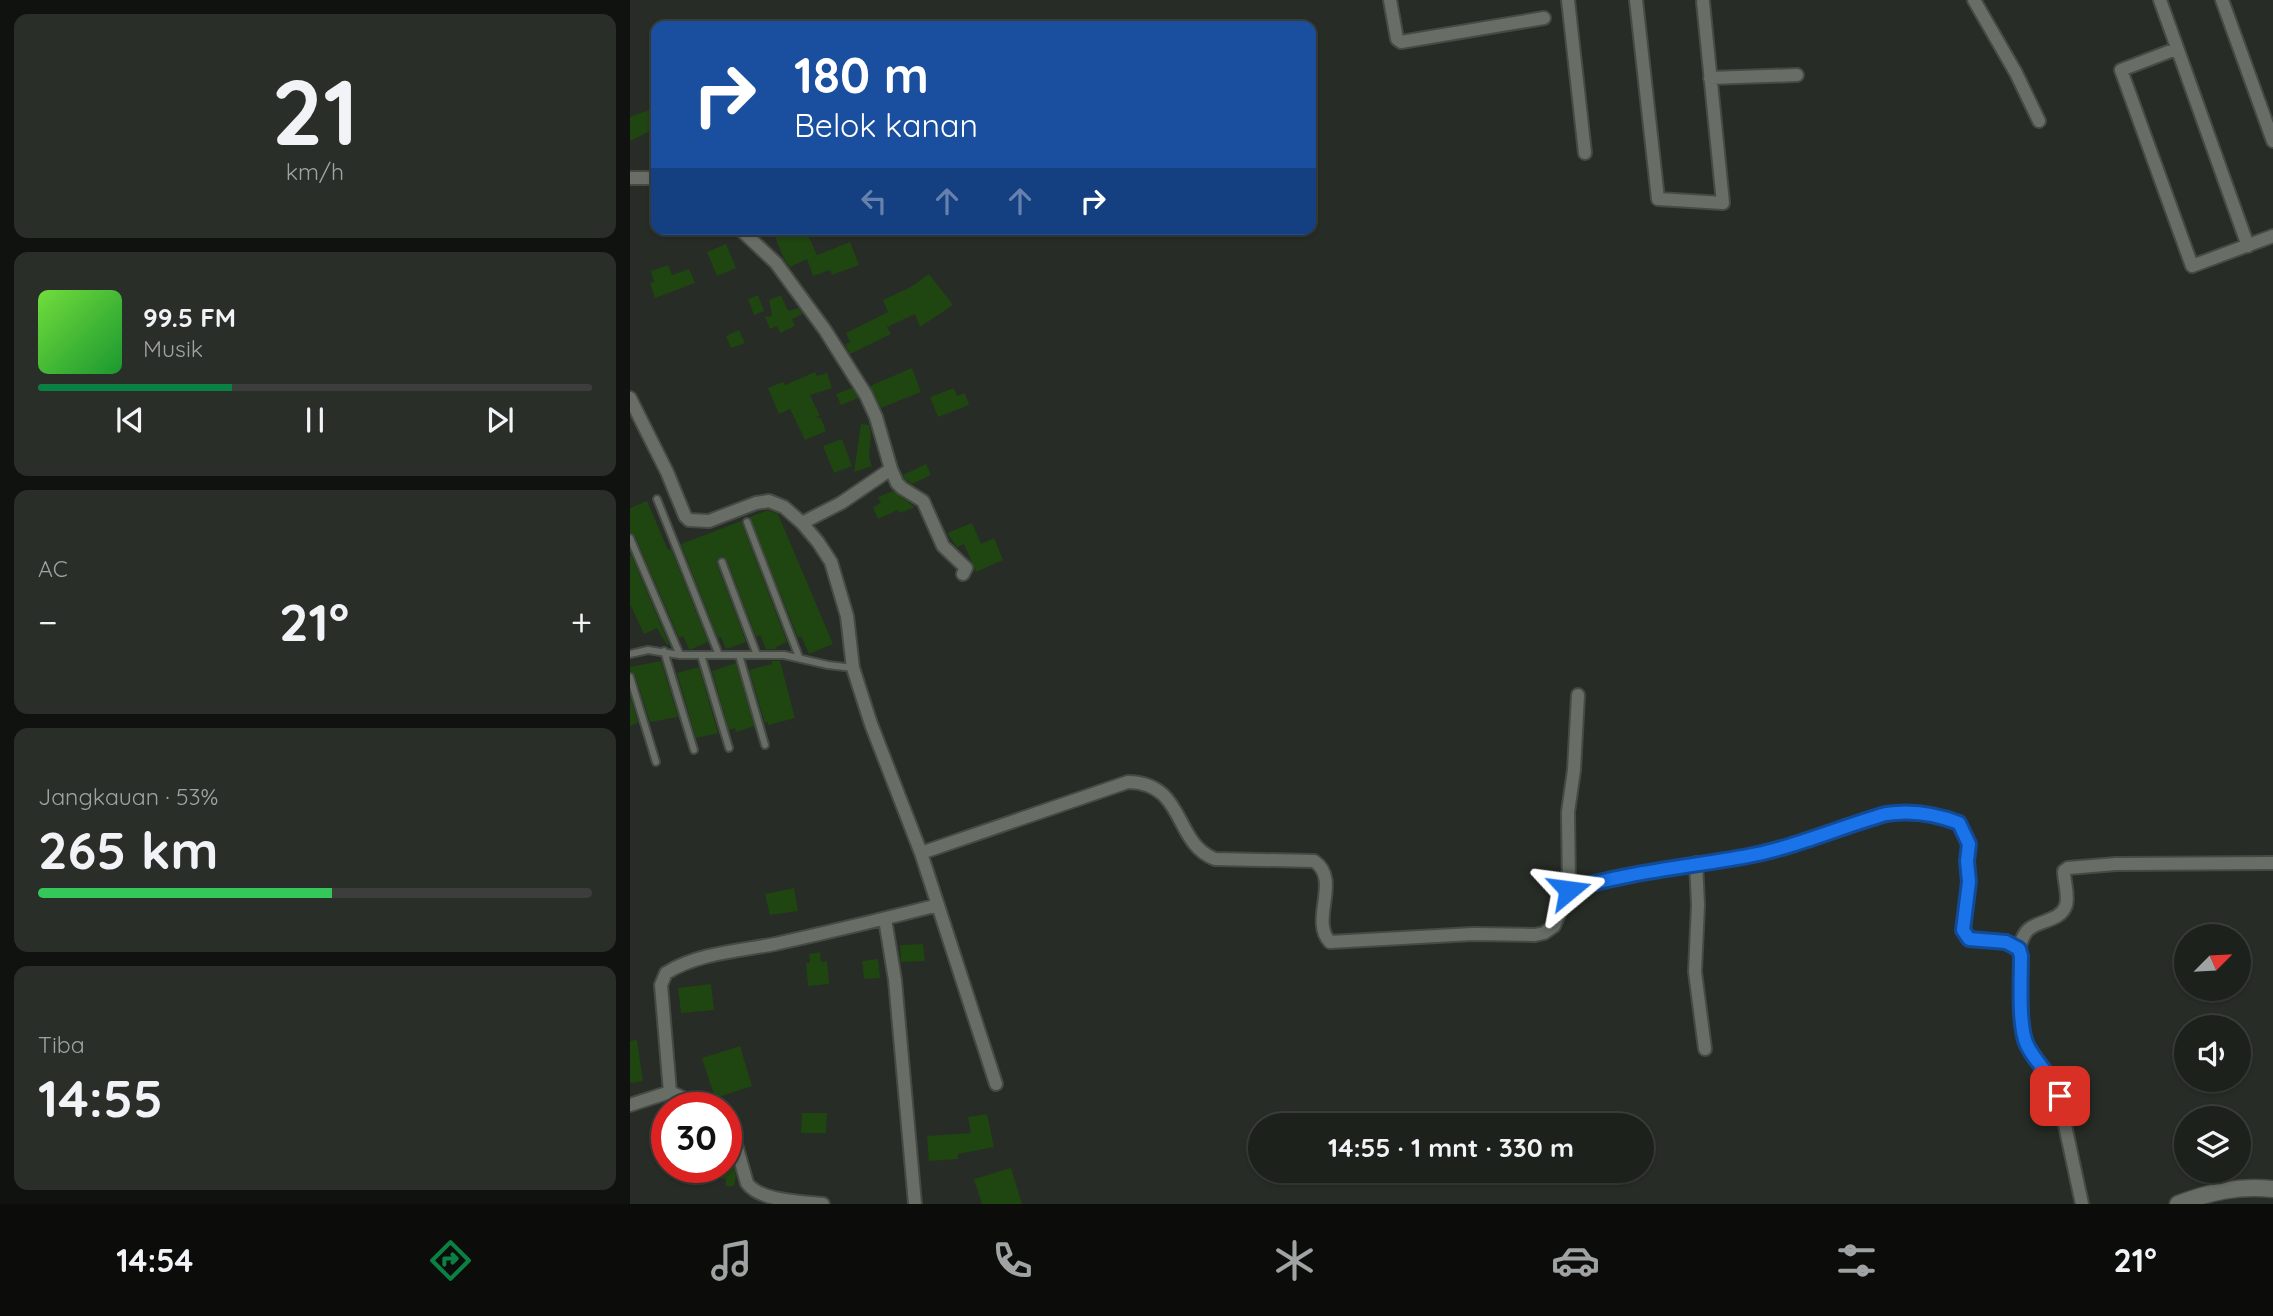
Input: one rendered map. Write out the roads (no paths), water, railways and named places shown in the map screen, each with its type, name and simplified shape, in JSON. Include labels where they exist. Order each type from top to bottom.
[{"type":"street","points":[[1390,0],[1397,40],[1401,42],[1544,18]]},
{"type":"street","points":[[1568,0],[1585,153]]},
{"type":"street","points":[[1636,0],[1658,200],[1723,203],[1703,2]]},
{"type":"street","points":[[1973,0],[2039,121]]},
{"type":"street","points":[[2160,0],[2248,246]]},
{"type":"street","points":[[2222,0],[2273,141]]},
{"type":"street","points":[[2176,49],[2121,70],[2192,266],[2273,236]]},
{"type":"street","points":[[1710,78],[1797,75]]},
{"type":"street","points":[[630,178],[651,178]]},
{"type":"street","points":[[746,235],[776,263],[825,330],[866,395],[876,417],[891,469],[902,488],[923,501],[943,547],[966,568],[963,574]]},
{"type":"street","points":[[630,398],[689,520],[709,521],[763,501],[783,507],[802,523],[824,550],[839,583],[848,616],[853,668],[871,724],[921,853],[996,1084]]},
{"type":"street","points":[[802,523],[841,503],[891,469]]},
{"type":"street","points":[[921,853],[1128,782],[1137,782],[1153,787],[1170,800],[1190,836],[1208,857],[1314,860],[1321,867],[1325,881],[1322,930],[1329,942],[1544,933],[1554,926],[1569,890],[1568,812],[1574,770],[1578,695]]},
{"type":"street","points":[[1569,890],[1616,877],[1790,846],[1886,814],[1900,812],[1940,815],[1959,823],[1969,844],[1969,882],[1962,925],[1964,934],[1969,939],[2006,942],[2019,949]]},
{"type":"street","points":[[1696,863],[1698,905],[1695,972],[1705,1049]]},
{"type":"street","points":[[2082,1204],[2057,1088],[2025,1042],[2022,1029],[2019,949],[2022,937],[2028,929],[2059,915],[2065,907],[2064,871],[2068,868],[2116,864],[2273,863]]},
{"type":"street","points":[[670,1092],[661,985],[666,973],[693,961],[720,954],[938,905]]},
{"type":"street","points":[[885,919],[895,980],[915,1204]]},
{"type":"street","points":[[630,1105],[651,1098]]},
{"type":"street","points":[[742,1166],[751,1189],[767,1196],[823,1204]]},
{"type":"street","points":[[2178,1204],[2243,1186],[2273,1189]]},
{"type":"lane","points":[[657,499],[719,655]]},
{"type":"lane","points":[[747,523],[799,657]]},
{"type":"lane","points":[[630,538],[681,655]]},
{"type":"lane","points":[[722,562],[757,655]]},
{"type":"lane","points":[[630,654],[648,650],[681,655],[799,657],[853,668]]},
{"type":"lane","points":[[664,651],[694,750]]},
{"type":"lane","points":[[701,655],[729,748]]},
{"type":"lane","points":[[739,655],[765,745]]},
{"type":"lane","points":[[630,677],[656,762]]}]
